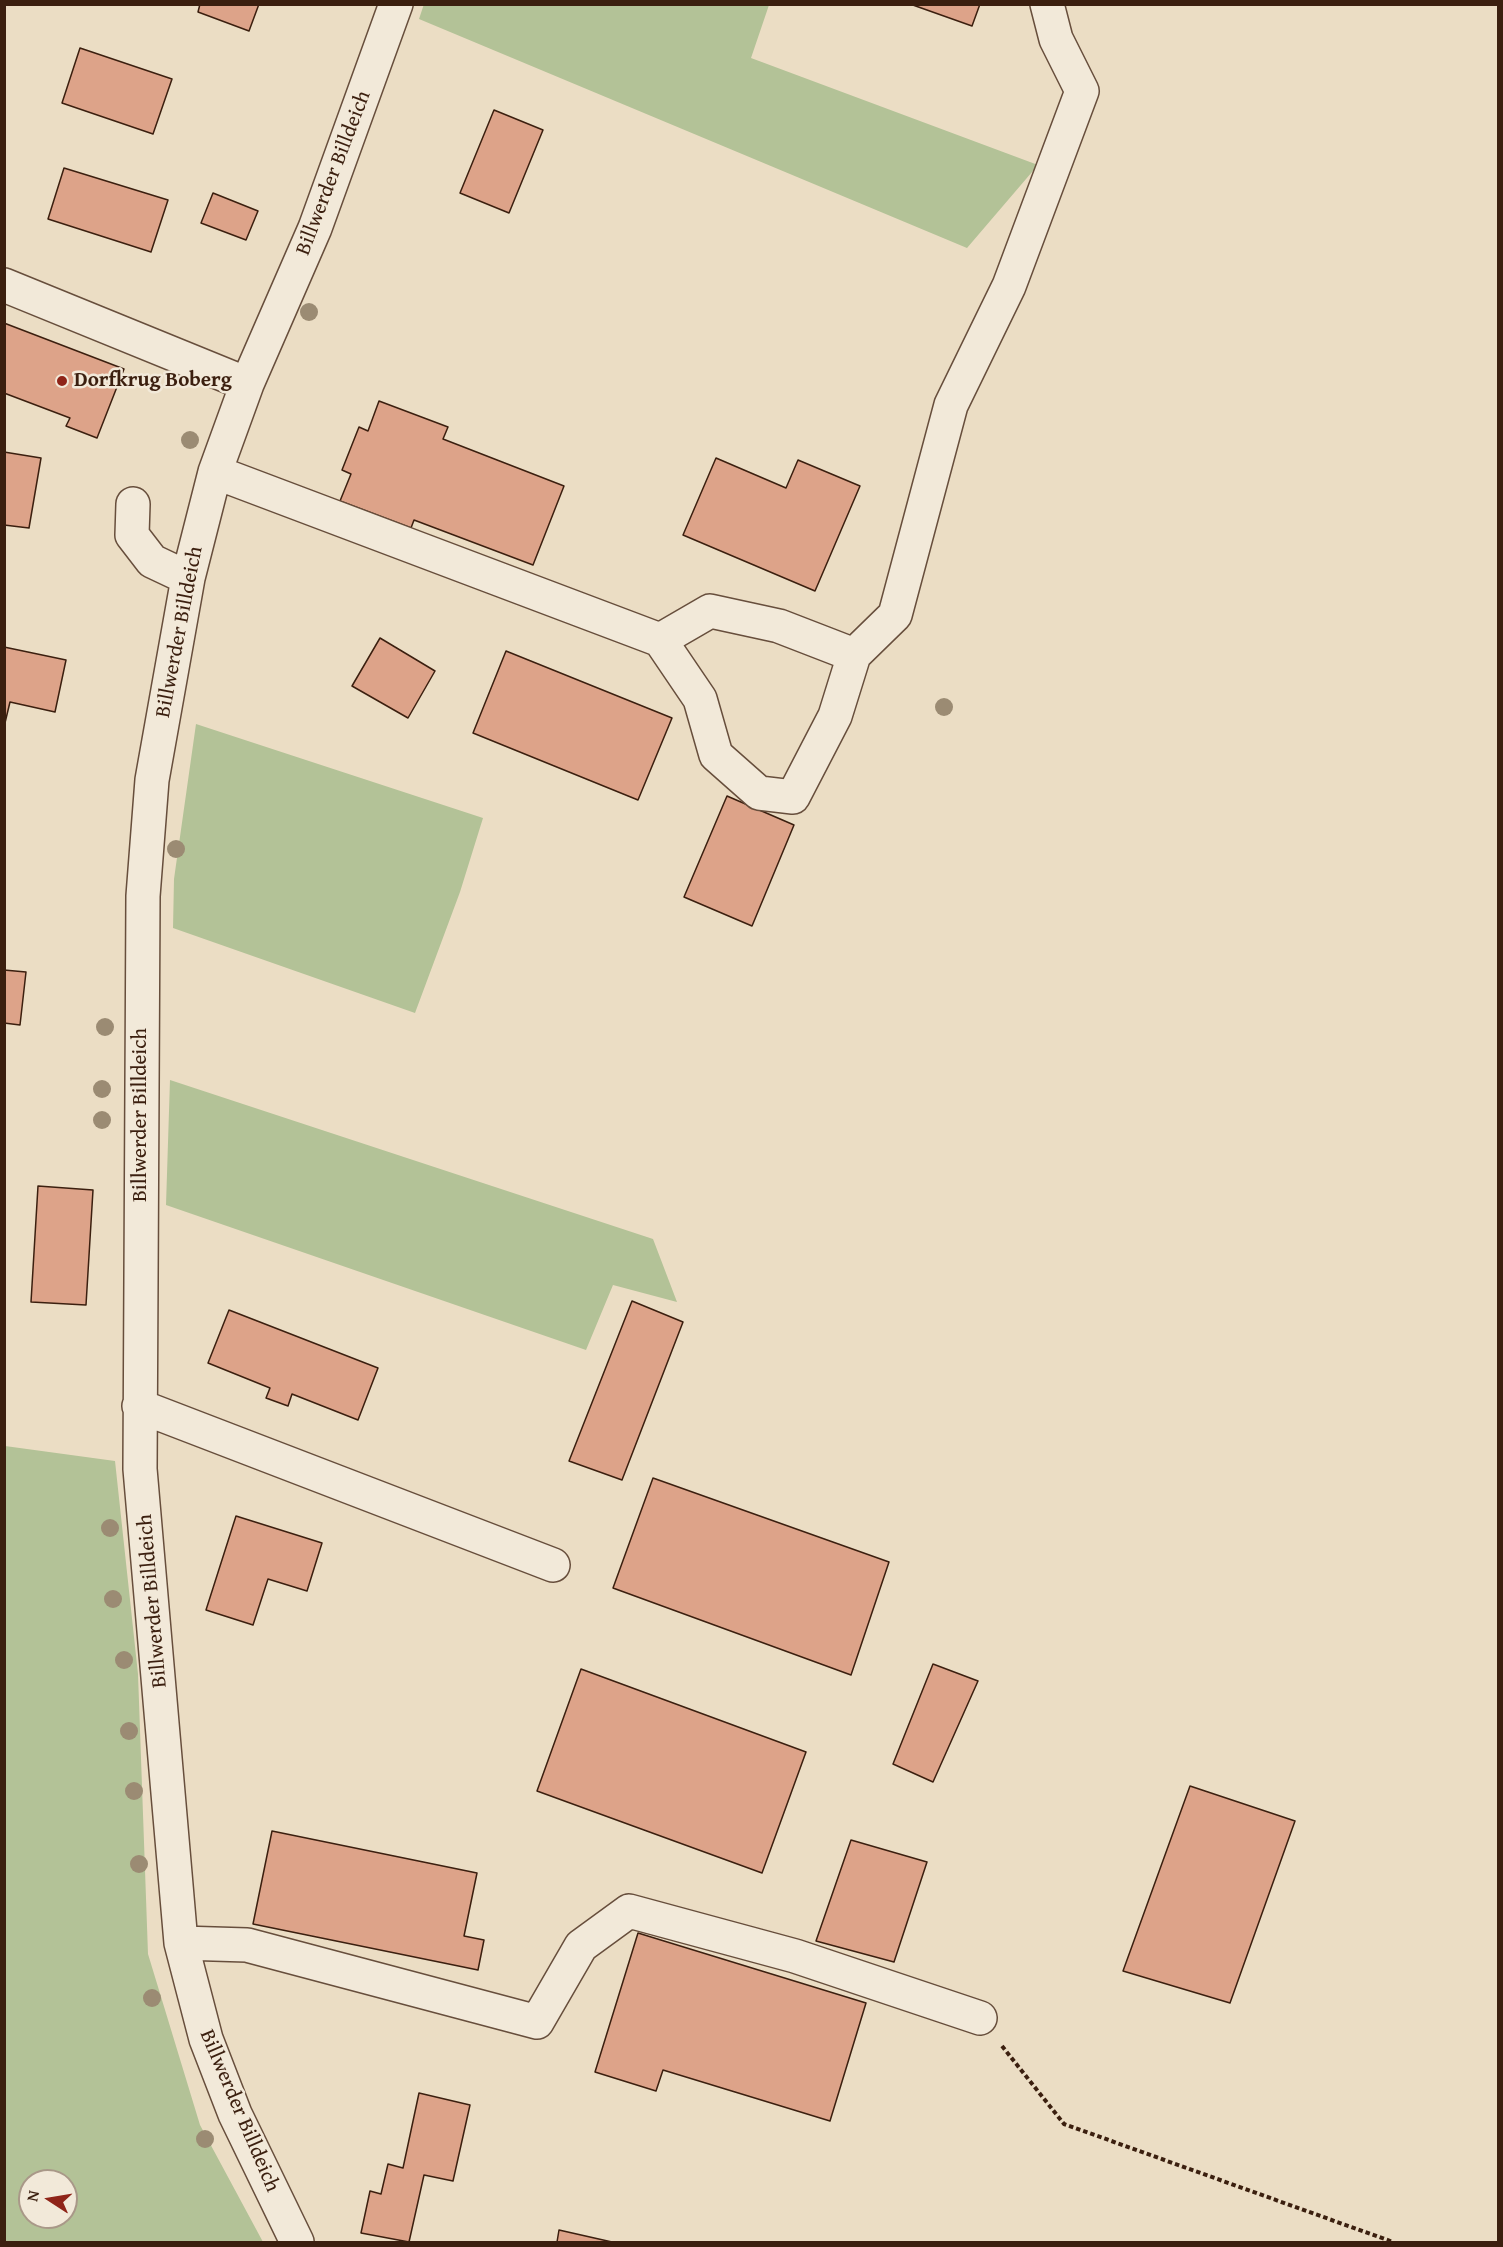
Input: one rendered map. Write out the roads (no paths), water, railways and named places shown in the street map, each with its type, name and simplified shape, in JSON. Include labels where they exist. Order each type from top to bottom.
[{"type":"street","name":"Billwerder Billdeich","points":[[297,2242],[236,2114],[206,2039],[181,1943],[140,1469],[143,896],[152,780],[188,578],[215,472],[247,384],[315,228],[396,4]]},
{"type":"street","points":[[215,472],[660,640],[700,699],[717,755],[759,793],[793,797],[835,716],[854,654],[895,615],[951,405],[1009,286],[1082,91],[1056,39],[1047,4]]},
{"type":"street","points":[[4,285],[247,384]]},
{"type":"street","points":[[134,504],[132,535],[152,561],[188,578]]},
{"type":"street","points":[[660,640],[710,611],[779,626],[854,654]]},
{"type":"street","points":[[139,1406],[553,1565]]},
{"type":"street","points":[[181,1943],[247,1945],[537,2022],[581,1946],[629,1911],[795,1956],[980,2018]]},
{"type":"place","name":"Dorfkrug Boberg","points":[[62,381]]}]
